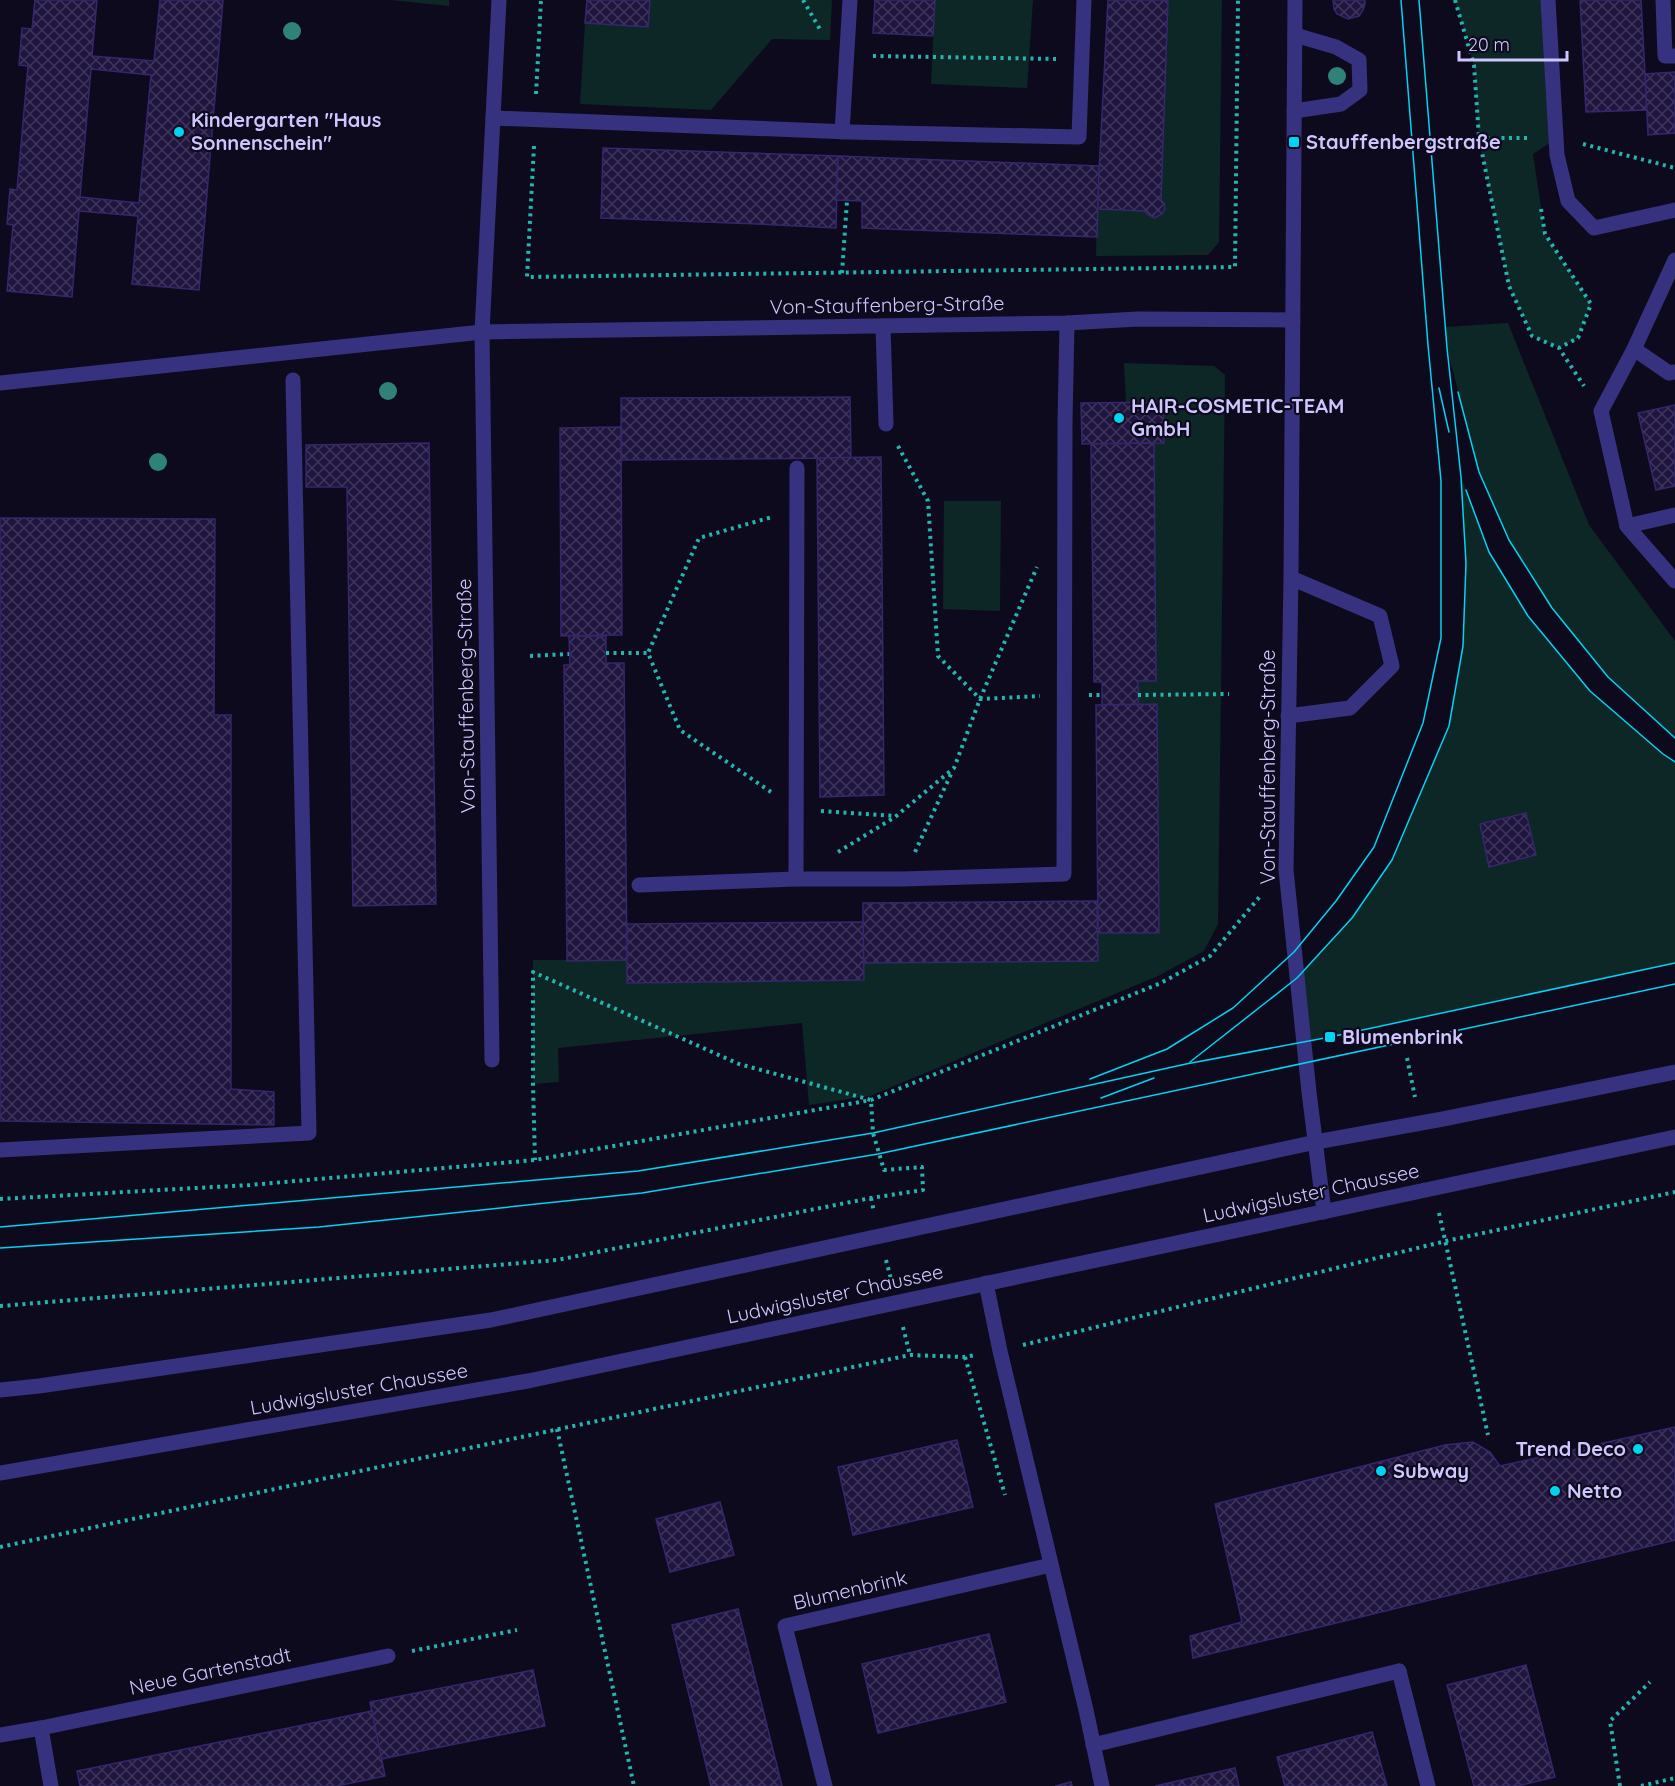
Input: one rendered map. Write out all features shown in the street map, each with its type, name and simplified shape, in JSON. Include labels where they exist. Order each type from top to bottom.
[{"type":"street","name":"Von-Stauffenberg-Straße","points":[[492,1060],[482,332],[499,0]]},
{"type":"street","points":[[842,132],[850,0]]},
{"type":"street","points":[[493,118],[842,132],[1079,137],[1084,0]]},
{"type":"street","name":"Von-Stauffenberg-Straße","points":[[1295,0],[1291,578],[1286,870],[1324,1212]]},
{"type":"street","points":[[1548,0],[1557,154],[1568,201],[1594,228],[1675,210]]},
{"type":"street","points":[[1664,0],[1665,56],[1675,56]]},
{"type":"street","points":[[1294,111],[1341,104],[1360,90],[1359,60],[1336,47],[1295,35]]},
{"type":"street","points":[[1675,260],[1634,349],[1601,411],[1627,526],[1675,581]]},
{"type":"street","name":"Von-Stauffenberg-Straße","points":[[0,382],[482,332],[1067,323],[1138,319],[1293,320]]},
{"type":"street","points":[[639,885],[796,879],[902,879],[1064,874],[1067,323]]},
{"type":"street","points":[[883,326],[886,424]]},
{"type":"street","points":[[1634,349],[1669,374],[1675,372]]},
{"type":"street","points":[[0,1150],[309,1132],[293,380]]},
{"type":"street","points":[[796,879],[797,468]]},
{"type":"street","points":[[1627,526],[1675,515]]},
{"type":"street","points":[[1288,716],[1350,708],[1392,666],[1380,616],[1291,578]]},
{"type":"street","points":[[0,1390],[51,1385],[491,1320],[1316,1142],[1675,1072]]},
{"type":"street","name":"Ludwigsluster Chaussee","points":[[0,1473],[528,1381],[1675,1137]]},
{"type":"street","points":[[986,1283],[1102,1786]]},
{"type":"street","name":"Blumenbrink","points":[[825,1786],[785,1626],[1051,1565]]},
{"type":"street","name":"Neue Gartenstadt","points":[[0,1735],[388,1656]]},
{"type":"street","points":[[1093,1745],[1399,1671],[1428,1786]]},
{"type":"street","points":[[41,1728],[51,1786]]},
{"type":"path","points":[[541,0],[527,277],[1235,267],[1238,0]]},
{"type":"path","points":[[1455,0],[1474,64],[1479,138],[1509,286],[1532,336],[1558,348],[1601,411]]},
{"type":"path","points":[[847,56],[1082,59]]},
{"type":"path","points":[[1479,138],[1557,138],[1675,168]]},
{"type":"path","points":[[1540,200],[1545,234],[1591,304],[1578,338],[1558,348]]},
{"type":"path","points":[[842,273],[846,201]]},
{"type":"path","points":[[886,424],[928,501],[938,656],[980,699],[1065,695]]},
{"type":"path","points":[[797,510],[699,538],[648,653],[680,730],[796,809],[895,817]]},
{"type":"path","points":[[902,879],[954,768],[980,699],[1042,557]]},
{"type":"path","points":[[606,653],[648,653]]},
{"type":"path","points":[[530,656],[569,654]]},
{"type":"path","points":[[1138,695],[1229,694]]},
{"type":"path","points":[[836,854],[895,817],[954,768]]},
{"type":"path","points":[[0,1199],[250,1185],[535,1160],[871,1100],[1161,983],[1210,956],[1258,897],[1286,870]]},
{"type":"path","points":[[535,1160],[532,972],[739,1064],[871,1100]]},
{"type":"path","points":[[1407,1058],[1420,1123]]},
{"type":"path","points":[[0,1306],[556,1260],[871,1198],[923,1190],[922,1167],[884,1170],[873,1132],[871,1100]]},
{"type":"path","points":[[1435,1189],[1488,1435]]},
{"type":"path","points":[[0,1547],[910,1355],[965,1357],[1000,1351],[1446,1241],[1675,1192]]},
{"type":"path","points":[[965,1357],[1007,1504]]},
{"type":"path","points":[[557,1429],[633,1786]]},
{"type":"path","points":[[388,1656],[517,1630]]},
{"type":"path","points":[[1620,1786],[1610,1721],[1650,1682]]},
{"type":"path","points":[[1641,1786],[1675,1778]]},
{"type":"green space","points":[[391,0],[449,0],[449,6]]},
{"type":"green space","points":[[650,0],[832,0],[830,40],[772,39],[711,110],[580,104],[585,23],[648,27]]},
{"type":"green space","points":[[935,0],[1033,0],[1027,88],[931,84]]},
{"type":"green space","points":[[1168,0],[1222,0],[1219,242],[1208,255],[1096,256],[1097,209],[1145,211],[1154,218],[1162,214],[1165,209],[1161,200]]},
{"type":"green space","points":[[1455,0],[1548,0],[1557,138],[1533,154],[1545,234],[1591,304],[1578,338],[1559,348],[1532,336],[1509,286],[1479,138],[1474,65]]},
{"type":"green space","points":[[1508,323],[1589,525],[1675,641],[1675,738],[1608,677],[1552,608],[1509,540],[1479,472],[1447,348],[1446,327]]},
{"type":"green space","points":[[1124,363],[1214,366],[1225,375],[1218,924],[1204,951],[1158,976],[870,1096],[809,1105],[802,1023],[558,1048],[559,1082],[533,1084],[533,960],[627,960],[628,983],[863,980],[863,963],[1098,961],[1098,933],[1138,705],[1138,681],[1156,680],[1154,443],[1163,443],[1163,402],[1126,402]]},
{"type":"green space","points":[[1461,477],[1489,552],[1528,616],[1590,691],[1675,762],[1675,963],[1304,1042],[1297,978],[1352,918],[1392,860],[1449,725],[1463,646],[1466,563]]},
{"type":"green space","points":[[944,501],[1001,501],[1000,611],[943,609]]},
{"type":"building","name":"Kindergarten \"Haus Sonnenschein\"","points":[[35,0],[97,0],[92,56],[154,61],[160,0],[223,0],[199,290],[132,284],[138,216],[79,211],[72,297],[7,291],[13,225],[7,224],[10,189],[17,190],[28,66],[19,65],[22,28],[32,29]],"holes":[[[91,69],[151,75],[139,203],[80,197]]]},
{"type":"building","points":[[587,0],[650,0],[648,27],[585,23]]},
{"type":"building","points":[[875,0],[935,0],[933,36],[873,33]]},
{"type":"building","points":[[1108,0],[1168,0],[1161,200],[1165,209],[1162,214],[1154,218],[1145,211],[1097,209]]},
{"type":"building","points":[[1333,0],[1365,0],[1365,4],[1359,16],[1348,19],[1337,14]]},
{"type":"building","points":[[1580,0],[1641,0],[1647,110],[1586,112]]},
{"type":"building","points":[[1675,72],[1675,133],[1648,135],[1645,74]]},
{"type":"building","points":[[603,148],[838,156],[836,228],[601,218]]},
{"type":"building","points":[[838,156],[1099,166],[1097,237],[862,228],[862,201],[836,200]]},
{"type":"building","points":[[850,397],[851,458],[621,460],[621,398]]},
{"type":"building","points":[[1163,402],[1164,443],[1082,444],[1081,403]]},
{"type":"building","points":[[1675,405],[1675,486],[1656,490],[1638,413]]},
{"type":"building","points":[[621,427],[622,635],[561,636],[560,428]]},
{"type":"building","points":[[429,443],[436,904],[353,906],[347,487],[306,487],[306,445]]},
{"type":"building","points":[[1154,443],[1156,681],[1138,681],[1138,705],[1102,705],[1102,682],[1094,682],[1091,444]]},
{"type":"building","points":[[881,457],[884,795],[820,797],[817,458]]},
{"type":"building","points":[[0,518],[215,519],[214,715],[231,715],[231,1089],[274,1092],[274,1125],[0,1121]]},
{"type":"building","points":[[569,636],[606,636],[606,663],[624,663],[627,960],[567,961],[564,665],[570,665]]},
{"type":"building","points":[[1157,704],[1159,933],[1098,933],[1096,705]]},
{"type":"building","points":[[1526,813],[1536,855],[1489,867],[1480,824]]},
{"type":"building","points":[[1097,901],[1098,961],[863,963],[863,903]]},
{"type":"building","points":[[863,922],[864,980],[627,983],[627,924]]},
{"type":"building","points":[[1675,1427],[1675,1540],[1193,1658],[1190,1636],[1242,1622],[1215,1504],[1445,1445],[1473,1442],[1490,1452],[1500,1466]]},
{"type":"building","points":[[957,1440],[973,1507],[853,1535],[838,1467]]},
{"type":"building","points":[[720,1502],[734,1555],[670,1572],[656,1519]]},
{"type":"building","points":[[738,1609],[782,1786],[711,1786],[672,1625]]},
{"type":"building","points":[[989,1634],[1006,1702],[878,1733],[862,1664]]},
{"type":"building","points":[[1526,1665],[1555,1777],[1518,1786],[1474,1786],[1447,1685]]},
{"type":"building","points":[[533,1670],[545,1726],[381,1759],[370,1702]]},
{"type":"building","points":[[372,1711],[385,1776],[337,1786],[80,1786],[77,1771]]},
{"type":"building","points":[[1372,1732],[1387,1786],[1285,1786],[1277,1757]]},
{"type":"building","points":[[1235,1768],[1239,1786],[1155,1786]]},
{"type":"building","points":[[1071,1782],[1072,1786],[1055,1786]]},
{"type":"tram line","points":[[1090,1079],[1167,1049],[1233,1008],[1294,952],[1336,901],[1374,847],[1423,723],[1441,638],[1441,481],[1401,0]]},
{"type":"tram line","points":[[1190,1062],[1297,978],[1352,918],[1392,860],[1449,726],[1463,646],[1466,563],[1461,477],[1447,348],[1419,0]]},
{"type":"tram line","points":[[1439,388],[1449,432]]},
{"type":"tram line","points":[[1458,392],[1479,472],[1509,540],[1552,608],[1608,677],[1675,738]]},
{"type":"tram line","points":[[1466,490],[1489,552],[1528,616],[1590,691],[1675,762]]},
{"type":"tram line","points":[[0,1227],[638,1171],[873,1133],[1186,1064],[1330,1037],[1675,963]]},
{"type":"tram line","points":[[0,1248],[319,1227],[642,1193],[878,1154],[1675,984]]},
{"type":"tram line","points":[[1101,1098],[1154,1078]]},
{"type":"place","name":"Kindergarten \"Haus Sonnenschein\"","points":[[179,132]]},
{"type":"place","name":"Stauffenbergstraße","points":[[1294,142]]},
{"type":"place","name":"HAIR-COSMETIC-TEAM GmbH","points":[[1119,418]]},
{"type":"place","name":"Blumenbrink","points":[[1330,1037]]},
{"type":"place","name":"Trend Deco","points":[[1638,1449]]},
{"type":"place","name":"Subway","points":[[1381,1471]]},
{"type":"place","name":"Netto","points":[[1555,1491]]}]
